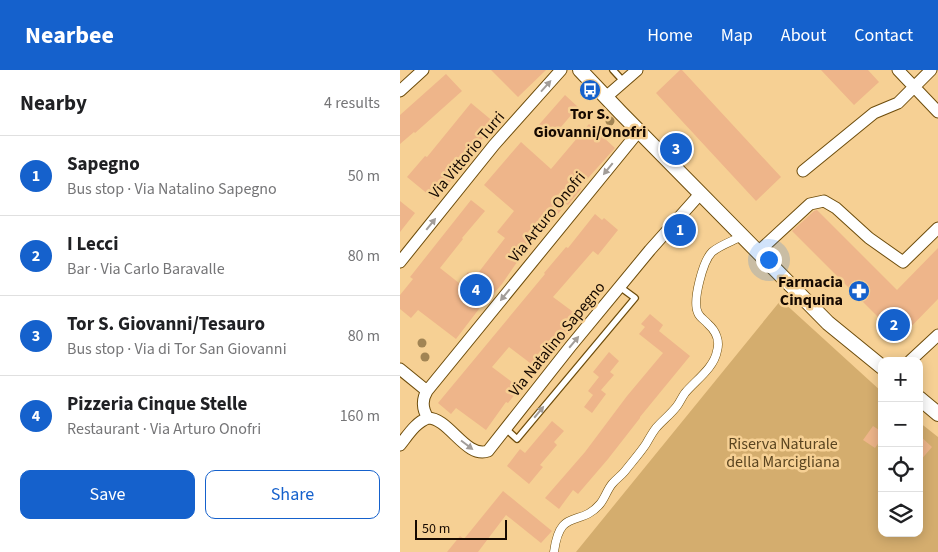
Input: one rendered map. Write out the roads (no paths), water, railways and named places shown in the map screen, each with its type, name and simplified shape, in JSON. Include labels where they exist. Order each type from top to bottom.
[{"type":"street","points":[[400,91],[423,70]]},
{"type":"street","name":"Via Vittorio Turri","points":[[400,262],[494,145],[561,70]]},
{"type":"street","points":[[580,70],[828,324],[878,364]]},
{"type":"street","points":[[606,97],[637,70]]},
{"type":"street","points":[[898,70],[938,112]]},
{"type":"street","points":[[804,171],[874,113],[898,103],[931,70]]},
{"type":"street","name":"Via Arturo Onofri","points":[[427,391],[639,131]]},
{"type":"street","name":"Via Natalino Sapegno","points":[[428,418],[437,420],[476,451],[488,451],[650,250],[700,194]]},
{"type":"street","points":[[758,252],[810,204],[824,201],[836,208],[869,238],[902,262],[938,228]]},
{"type":"street","points":[[554,552],[557,536],[562,526],[572,519],[589,513],[600,504],[610,487],[646,444],[655,429],[670,415],[683,395],[712,364],[716,356],[718,342],[713,330],[698,315],[696,309],[695,303],[700,279],[705,263],[710,255],[742,236]]},
{"type":"street","points":[[914,357],[938,334]]},
{"type":"street","points":[[400,369],[427,391],[423,404],[424,412],[428,418],[422,420],[400,445]]},
{"type":"street","points":[[923,401],[938,414]]},
{"type":"lane","points":[[613,70],[624,82]]},
{"type":"lane","points":[[506,429],[517,438],[636,298],[620,287]]},
{"type":"place","name":"Tor S. Giovanni/Onofri","points":[[590,90]]},
{"type":"place","name":"Tor S. Giovanni/Tesauro","points":[[676,149]]},
{"type":"place","name":"Sapegno","points":[[680,230]]},
{"type":"place","name":"Pizzeria Cinque Stelle","points":[[476,290]]},
{"type":"place","name":"Farmacia Cinquina","points":[[859,291]]},
{"type":"place","name":"I Lecci","points":[[894,325]]},
{"type":"park label","name":"Riserva Naturale della Marcigliana","points":[[783,453]]}]
